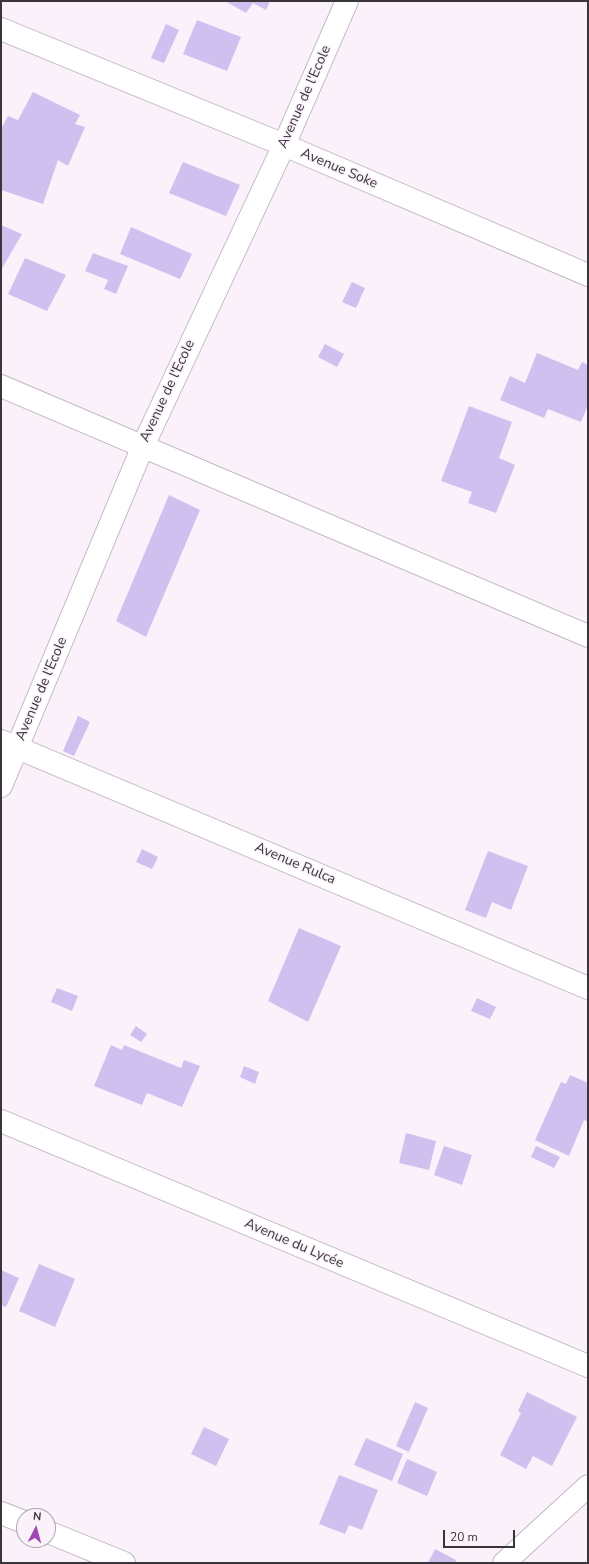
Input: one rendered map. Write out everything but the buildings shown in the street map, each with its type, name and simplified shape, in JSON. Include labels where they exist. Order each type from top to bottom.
[{"type":"street","name":"Avenue de l'Ecole","points":[[1,786],[9,744],[143,446],[284,145],[347,1]]},
{"type":"street","name":"Avenue Soke","points":[[1,29],[284,145],[588,275]]},
{"type":"street","points":[[1,386],[588,636]]},
{"type":"street","name":"Avenue Rulca","points":[[9,744],[588,988]]},
{"type":"street","name":"Avenue du Lycée","points":[[1,1121],[588,1366]]},
{"type":"street","points":[[504,1563],[588,1486]]},
{"type":"street","points":[[1,1513],[16,1519]]},
{"type":"street","points":[[56,1535],[124,1563]]}]
